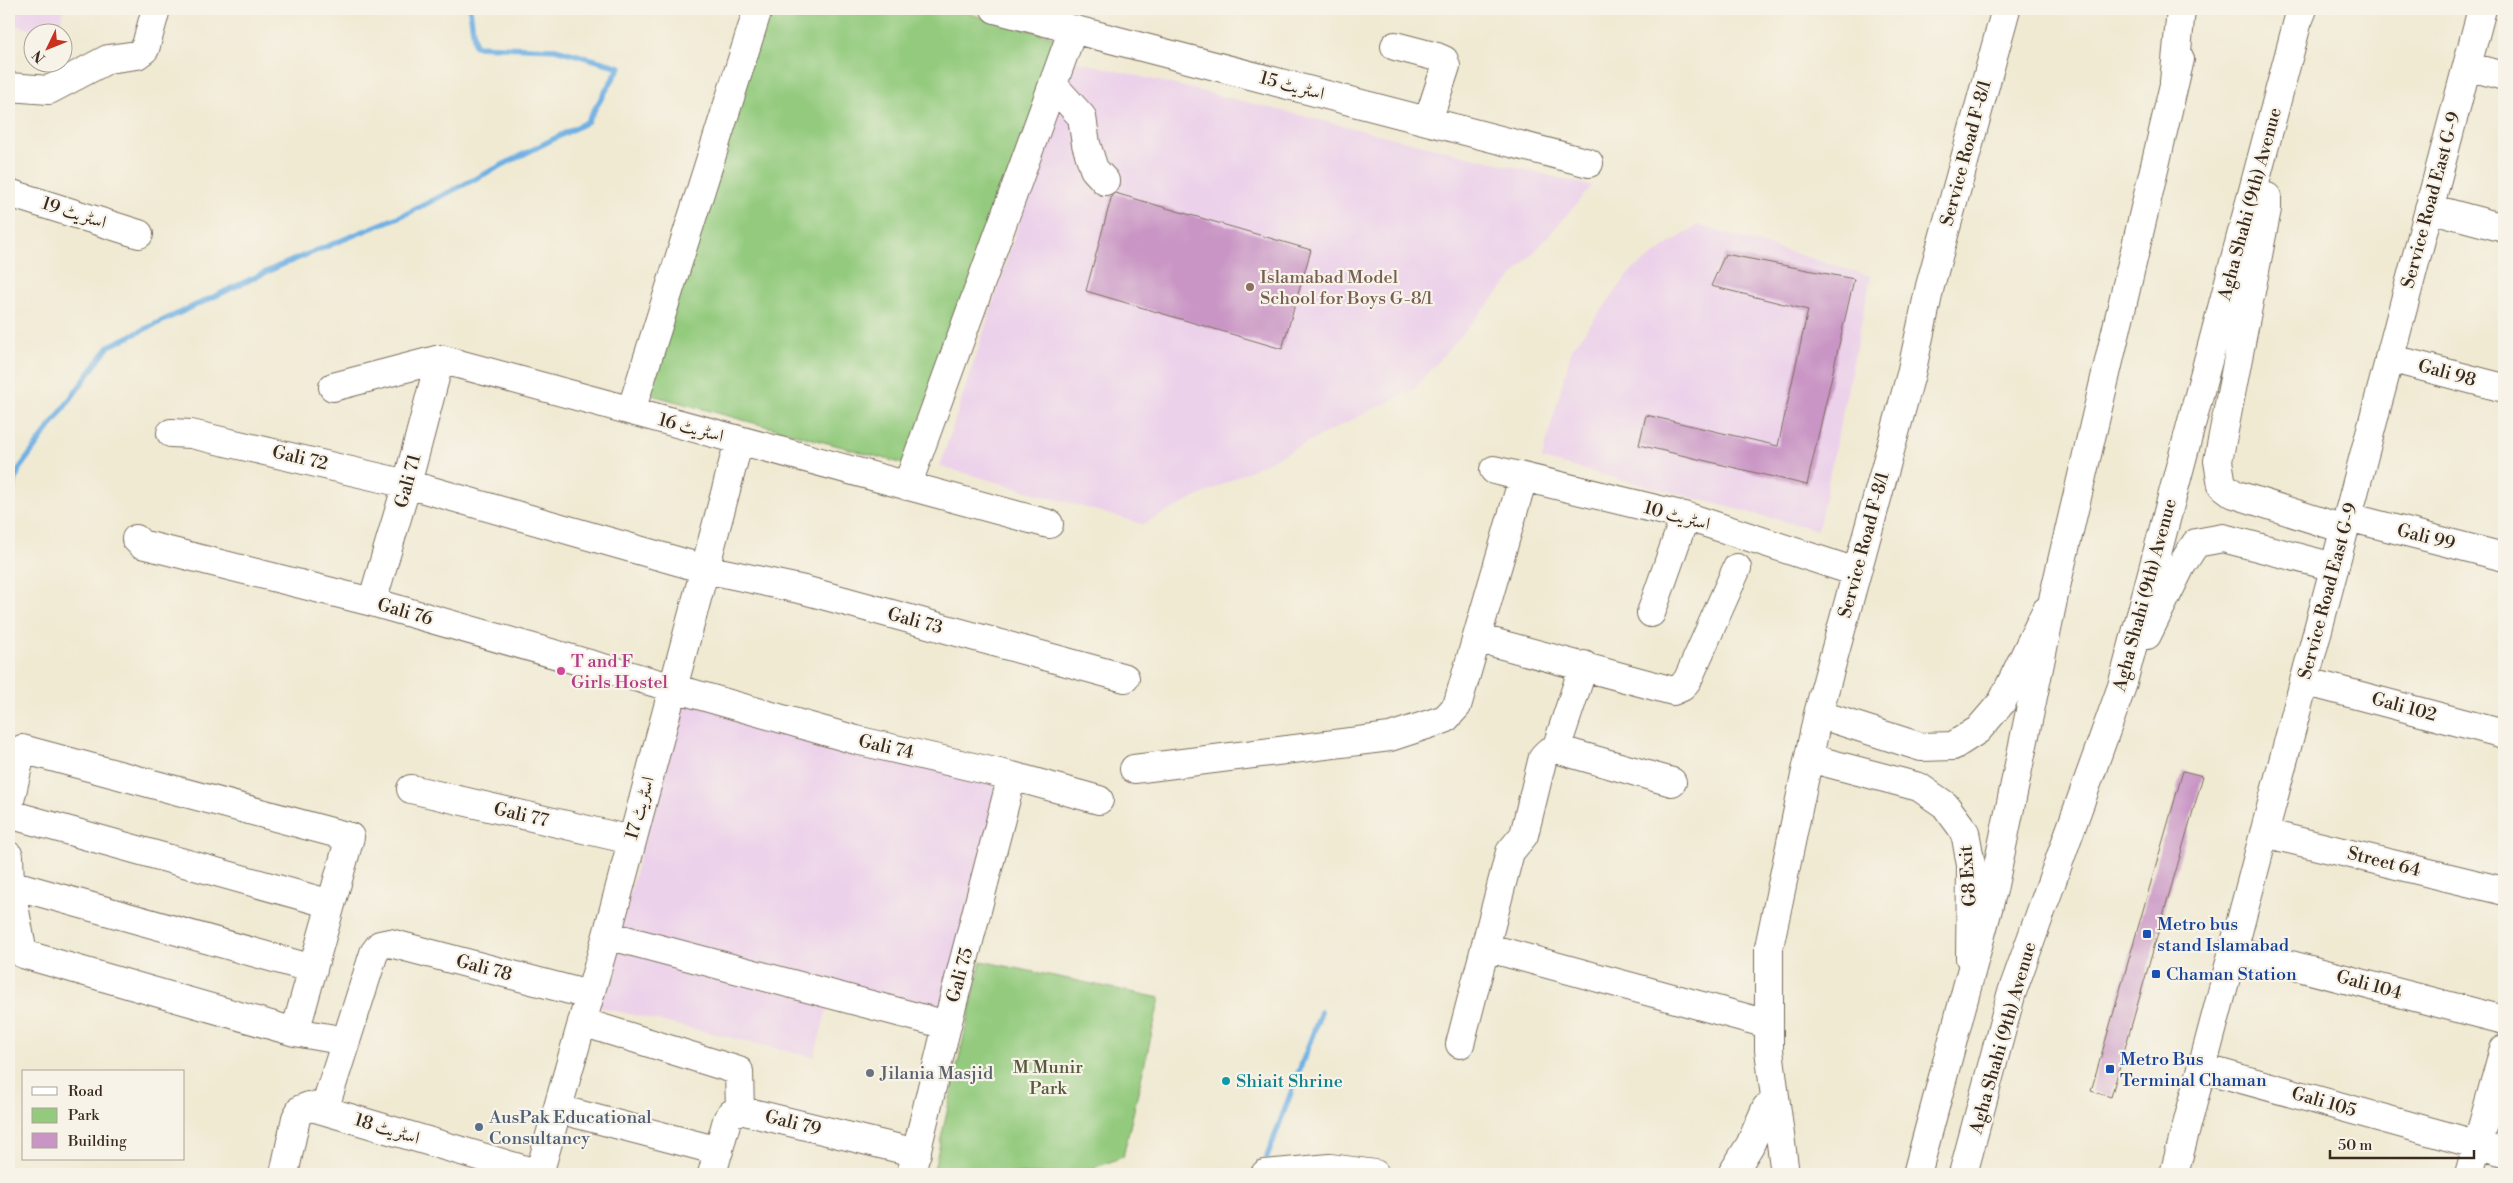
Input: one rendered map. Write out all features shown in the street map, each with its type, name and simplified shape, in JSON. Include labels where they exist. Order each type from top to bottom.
[{"type":"main road","points":[[9,87],[49,90],[108,59],[137,55],[144,49],[156,9]]},
{"type":"main road","points":[[632,411],[758,9]]},
{"type":"main road","name":"اسٹریٹ 15","points":[[995,9],[1589,163]]},
{"type":"main road","name":"Service Road F-8/1","points":[[1765,1174],[1769,1099],[1769,947],[1818,714],[1911,374],[1930,286],[2006,9]]},
{"type":"main road","points":[[2174,82],[2180,9]]},
{"type":"main road","points":[[1917,1174],[1993,890],[2054,595],[2174,82],[2193,9]]},
{"type":"main road","name":"Service Road East G-9","points":[[2174,1174],[2482,9]]},
{"type":"main road","name":"Agha Shahi (9th) Avenue","points":[[1963,1174],[2011,995],[2122,686],[2301,12]]},
{"type":"main road","points":[[907,486],[1073,29]]},
{"type":"main road","points":[[1394,46],[1444,60],[1446,66],[1428,121]]},
{"type":"main road","points":[[2467,66],[2504,76]]},
{"type":"main road","points":[[1053,85],[1082,117],[1086,144],[1094,169],[1104,181]]},
{"type":"main road","name":"Gali 99","points":[[2268,136],[2266,209],[2218,461],[2222,485],[2234,494],[2286,510],[2504,556]]},
{"type":"main road","name":"اسٹریٹ 19","points":[[9,193],[139,234]]},
{"type":"main road","points":[[2430,208],[2504,228]]},
{"type":"main road","name":"Gali 98","points":[[2390,358],[2504,388]]},
{"type":"main road","name":"اسٹریٹ 16","points":[[333,386],[440,359],[1049,524]]},
{"type":"main road","name":"Gali 71","points":[[372,602],[407,484],[440,359]]},
{"type":"main road","name":"Gali 72","points":[[181,433],[407,484],[520,514],[705,569]]},
{"type":"main road","name":"اسٹریٹ 17","points":[[539,1174],[607,934],[739,441]]},
{"type":"main road","name":"اسٹریٹ 10","points":[[1494,470],[1685,516],[1856,572]]},
{"type":"main road","points":[[1134,770],[1390,737],[1445,719],[1457,706],[1523,478]]},
{"type":"main road","points":[[1651,613],[1685,516]]},
{"type":"main road","name":"Gali 76","points":[[136,538],[140,544],[372,602],[674,688]]},
{"type":"main road","points":[[2122,686],[2181,566],[2196,543],[2222,538],[2334,567]]},
{"type":"main road","points":[[1477,638],[1673,690],[1682,686],[1688,679],[1738,568]]},
{"type":"main road","name":"Gali 73","points":[[705,569],[804,590],[1124,678]]},
{"type":"main road","points":[[1818,714],[1921,747],[1953,746],[1978,730],[2002,702],[2054,595]]},
{"type":"main road","points":[[1556,749],[1584,665]]},
{"type":"main road","name":"Gali 102","points":[[2304,681],[2504,734]]},
{"type":"main road","name":"Gali 74","points":[[674,688],[856,740],[1012,776],[1099,800]]},
{"type":"main road","points":[[9,805],[22,749],[350,838],[295,1032]]},
{"type":"main road","points":[[1460,1044],[1510,852],[1524,835],[1544,757],[1548,752],[1556,749],[1672,782]]},
{"type":"main road","name":"G8 Exit","points":[[1809,758],[1919,787],[1945,805],[1965,832],[1971,865],[1970,979]]},
{"type":"main road","name":"Gali 75","points":[[914,1164],[947,1025],[1012,776]]},
{"type":"main road","name":"Gali 77","points":[[411,789],[631,840]]},
{"type":"main road","points":[[9,814],[331,904]]},
{"type":"main road","name":"Street 64","points":[[2264,833],[2504,891]]},
{"type":"main road","points":[[9,856],[10,884],[23,954],[295,1032],[346,1041],[324,1110]]},
{"type":"main road","points":[[10,884],[313,969]]},
{"type":"main road","points":[[607,934],[947,1025]]},
{"type":"main road","name":"Gali 78","points":[[346,1041],[374,952],[380,945],[390,943],[589,995]]},
{"type":"main road","points":[[1485,947],[1768,1024]]},
{"type":"main road","name":"Gali 104","points":[[2233,950],[2504,1020]]},
{"type":"main road","points":[[582,1022],[739,1071],[740,1110]]},
{"type":"main road","points":[[2469,1174],[2504,1049]]},
{"type":"main road","name":"Gali 105","points":[[2202,1068],[2504,1152]]},
{"type":"main road","points":[[1732,1174],[1750,1145],[1769,1099]]},
{"type":"main road","name":"Service Road F-8/1","points":[[1769,1099],[1785,1174]]},
{"type":"main road","name":"اسٹریٹ 18","points":[[284,1174],[296,1118],[301,1109],[309,1106],[539,1174]]},
{"type":"main road","points":[[558,1109],[716,1162]]},
{"type":"main road","name":"Gali 79","points":[[716,1162],[727,1120],[731,1114],[740,1110],[914,1164]]},
{"type":"main road","points":[[1265,1174],[1330,1168],[1375,1174]]},
{"type":"shaded area","points":[[9,9],[64,9],[60,22],[22,22],[22,27],[9,23]]},
{"type":"shaded area","name":"Islamabad Model School for Boys G-8/1","points":[[1072,60],[1592,186],[1414,389],[1143,524],[940,466]]},
{"type":"shaded area","points":[[1697,225],[1871,276],[1818,530],[1542,459],[1572,349],[1632,270]]},
{"type":"shaded area","points":[[682,694],[1002,779],[939,1016],[620,931]]},
{"type":"shaded area","points":[[614,946],[829,1002],[814,1057],[599,1007]]},
{"type":"green space","points":[[765,9],[952,9],[1064,40],[908,465],[648,394]]},
{"type":"green space","name":"M Munir Park","points":[[981,961],[1160,998],[1123,1157],[1078,1174],[933,1174]]},
{"type":"building","name":"Islamabad Model School for Boys G-8/1","points":[[1115,193],[1311,250],[1282,349],[1086,291],[1112,195]]},
{"type":"building","points":[[1725,254],[1854,279],[1807,485],[1639,445],[1646,415],[1778,446],[1808,310],[1711,286]]},
{"type":"building","name":"Metro bus stand Islamabad","points":[[2183,771],[2203,776],[2111,1097],[2091,1091]]},
{"type":"waterway","points":[[9,501],[19,469],[109,346],[279,266],[408,213],[587,122],[620,67],[555,49],[475,46],[470,9]]},
{"type":"waterway","points":[[1267,1157],[1321,1012]]},
{"type":"place","name":"Islamabad Model School for Boys G-8/1","points":[[1250,287]]},
{"type":"place","name":"T and F Girls Hostel","points":[[561,671]]},
{"type":"place","name":"Metro bus stand Islamabad","points":[[2147,934]]},
{"type":"place","name":"Chaman Station","points":[[2156,974]]},
{"type":"place","name":"Metro Bus Terminal Chaman","points":[[2110,1069]]},
{"type":"place","name":"Jilania Masjid","points":[[870,1073]]},
{"type":"place","name":"Shiait Shrine","points":[[1226,1081]]},
{"type":"place","name":"AusPak Educational Consultancy","points":[[479,1127]]}]
